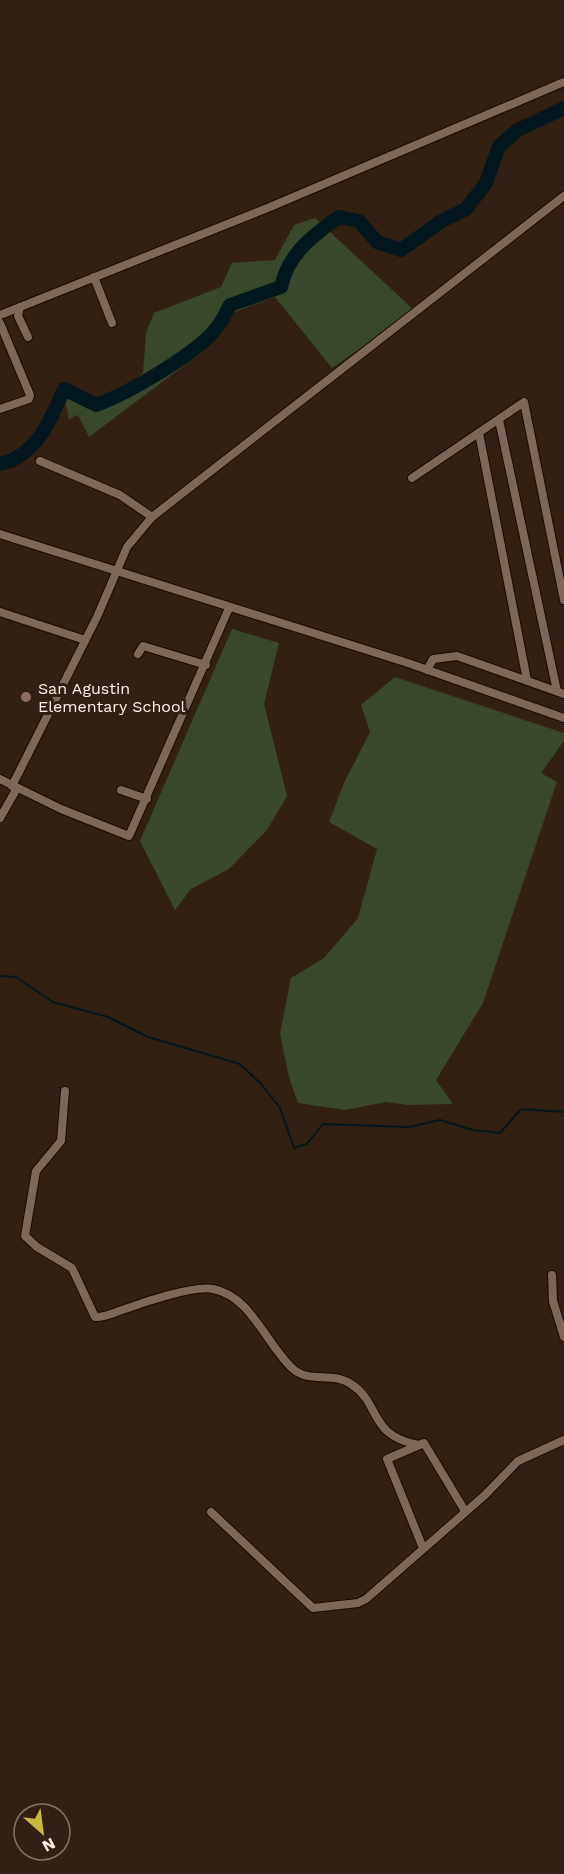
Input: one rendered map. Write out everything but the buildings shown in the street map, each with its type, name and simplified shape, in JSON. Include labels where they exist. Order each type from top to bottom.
[{"type":"street","points":[[0,315],[270,207],[448,129],[564,82]]},
{"type":"street","points":[[0,818],[106,599],[116,569],[127,547],[152,517],[564,196]]},
{"type":"street","points":[[94,277],[112,323]]},
{"type":"street","points":[[20,307],[18,316],[28,338]]},
{"type":"street","points":[[0,323],[30,396],[29,399],[0,409]]},
{"type":"street","points":[[412,478],[525,402],[564,600]]},
{"type":"street","points":[[499,420],[561,692]]},
{"type":"street","points":[[479,433],[527,680]]},
{"type":"street","points":[[40,461],[120,495],[152,517]]},
{"type":"street","points":[[0,534],[116,569],[229,608],[427,670],[564,718]]},
{"type":"street","points":[[0,779],[124,836],[132,832],[229,608]]},
{"type":"street","points":[[0,612],[85,640]]},
{"type":"street","points":[[138,654],[143,646],[206,665]]},
{"type":"street","points":[[427,670],[434,659],[457,656],[561,692]]},
{"type":"street","points":[[121,790],[147,799]]},
{"type":"street","points":[[65,1091],[61,1141],[36,1171],[25,1236],[37,1247],[72,1268],[94,1317],[198,1288],[226,1293],[251,1314],[277,1351],[300,1375],[329,1376],[349,1382],[362,1394],[384,1428],[405,1442],[419,1445]]},
{"type":"street","points":[[552,1275],[553,1301],[564,1337]]},
{"type":"street","points":[[211,1512],[316,1609],[363,1602],[465,1510],[485,1496],[518,1461],[564,1440]]},
{"type":"street","points":[[423,1548],[386,1461],[424,1443],[465,1510]]},
{"type":"green space","points":[[315,218],[415,311],[332,368],[275,297],[232,313],[223,329],[194,358],[89,437],[78,415],[69,419],[62,386],[96,402],[114,397],[143,373],[146,333],[154,313],[221,287],[232,263],[275,260],[294,225]]},
{"type":"green space","points":[[232,629],[279,643],[264,704],[287,796],[267,830],[229,869],[191,889],[175,910],[140,841]]},
{"type":"green space","points":[[395,677],[564,733],[564,741],[541,773],[557,782],[483,1003],[436,1080],[453,1104],[408,1105],[386,1102],[345,1110],[298,1103],[289,1077],[280,1034],[291,978],[324,958],[358,918],[377,849],[329,822],[344,783],[370,732],[361,705]]},
{"type":"waterway","points":[[0,464],[13,460],[33,445],[48,424],[64,389],[96,405],[126,392],[180,360],[220,324],[230,305],[281,287],[289,265],[303,246],[339,217],[359,221],[377,242],[401,250],[440,222],[466,209],[486,183],[499,146],[518,130],[564,108]]},
{"type":"waterway","points":[[0,976],[16,977],[53,1002],[108,1017],[148,1037],[240,1064],[261,1084],[280,1108],[294,1148],[307,1144],[323,1124],[409,1127],[440,1120],[473,1130],[500,1133],[521,1109],[564,1112]]},
{"type":"place","name":"San Agustin Elementary School","points":[[26,697]]}]
